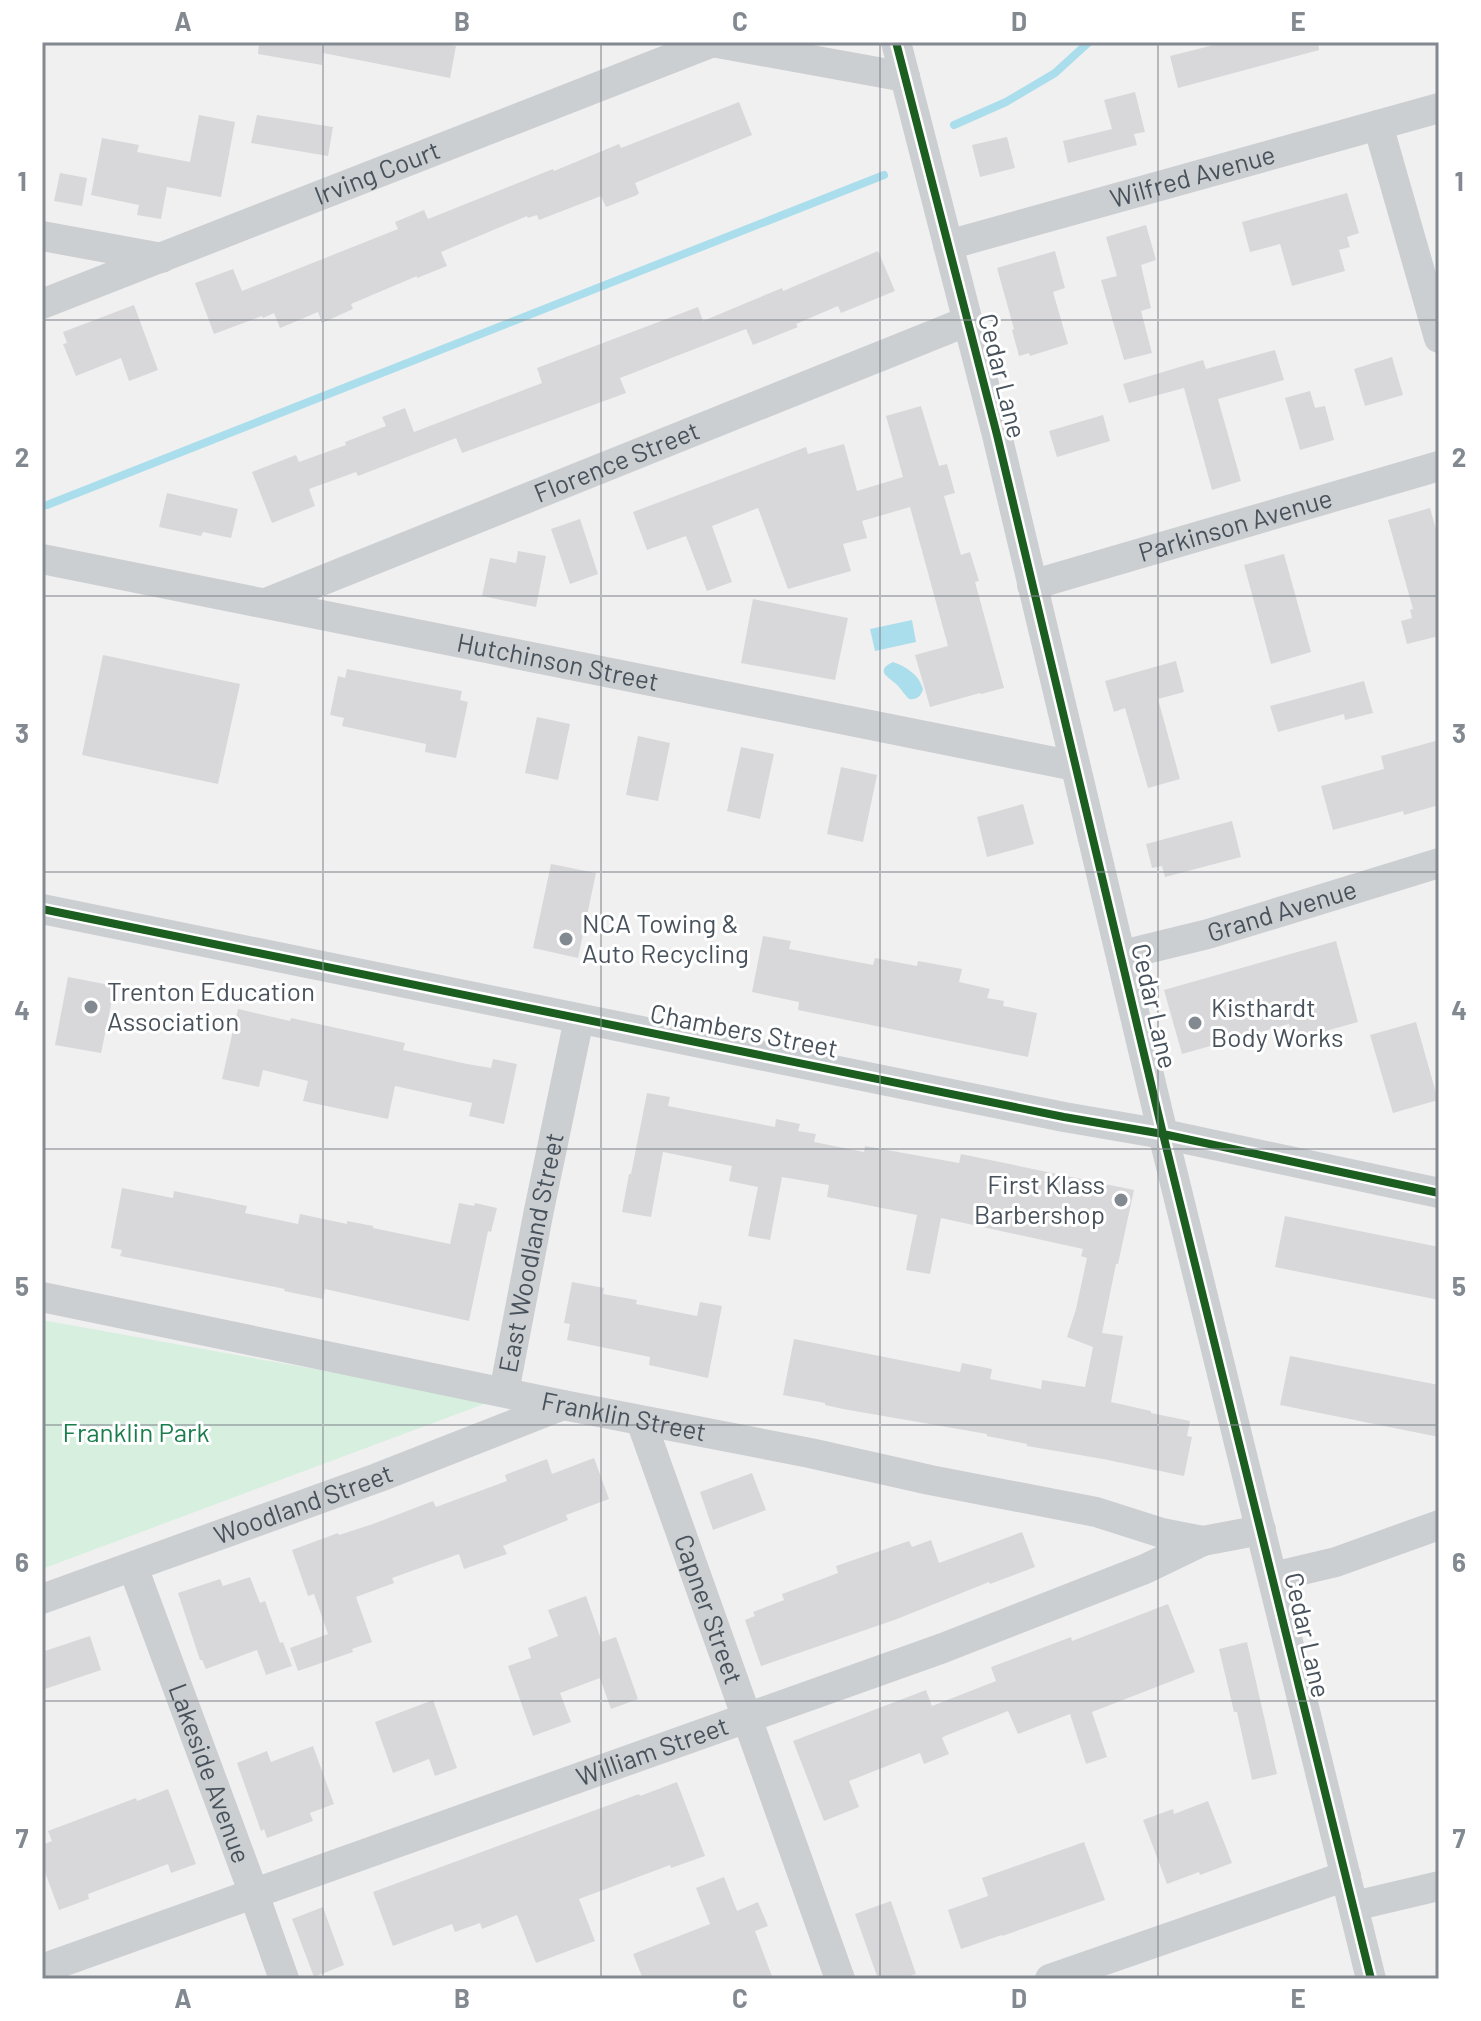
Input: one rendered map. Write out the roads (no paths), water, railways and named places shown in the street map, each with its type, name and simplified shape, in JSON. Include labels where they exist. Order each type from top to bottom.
[{"type":"street","points":[[712,42],[905,77]]},
{"type":"street","name":"Irving Court","points":[[42,304],[712,42]]},
{"type":"street","name":"Cedar Lane","points":[[896,42],[968,321],[1163,1134],[1371,1979]]},
{"type":"street","name":"Wilfred Avenue","points":[[948,245],[1439,108]]},
{"type":"street","points":[[1378,125],[1439,338]]},
{"type":"street","points":[[42,236],[162,258]]},
{"type":"street","name":"Florence Street","points":[[266,603],[968,321]]},
{"type":"street","name":"Parkinson Avenue","points":[[1032,585],[1439,466]]},
{"type":"street","name":"Hutchinson Street","points":[[42,559],[1075,766]]},
{"type":"street","name":"Grand Avenue","points":[[1122,955],[1208,934],[1439,863]]},
{"type":"street","name":"Chambers Street","points":[[42,909],[1064,1117],[1432,1186]]},
{"type":"street","name":"East Woodland Street","points":[[504,1392],[579,1019]]},
{"type":"street","name":"Franklin Street","points":[[42,1297],[1096,1512],[1162,1533],[1203,1541]]},
{"type":"street","name":"Woodland Street","points":[[42,1599],[363,1483],[563,1405]]},
{"type":"street","name":"Capner Street","points":[[641,1421],[840,1979]]},
{"type":"street","points":[[1273,1577],[1336,1562],[1439,1525]]},
{"type":"street","name":"William Street","points":[[42,1969],[943,1648],[1145,1569],[1203,1541],[1261,1530]]},
{"type":"street","name":"Lakeside Avenue","points":[[133,1567],[284,1979]]},
{"type":"street","points":[[1050,1979],[1346,1876]]},
{"type":"street","points":[[1354,1906],[1439,1886]]},
{"type":"water","points":[[912,620],[916,642],[875,651],[870,629]]},
{"type":"water","points":[[893,662],[908,669],[919,680],[923,689],[918,697],[909,699],[886,675],[884,669]]},
{"type":"waterway","points":[[954,125],[1006,102],[1055,73],[1089,42]]},
{"type":"waterway","points":[[47,505],[884,175]]},
{"type":"place","name":"NCA Towing & Auto Recycling","points":[[566,939]]},
{"type":"place","name":"Trenton Education Association","points":[[91,1007]]},
{"type":"place","name":"Kisthardt Body Works","points":[[1195,1023]]},
{"type":"place","name":"First Klass Barbershop","points":[[1121,1200]]},
{"type":"park label","name":"Franklin Park","points":[[136,1433]]}]
